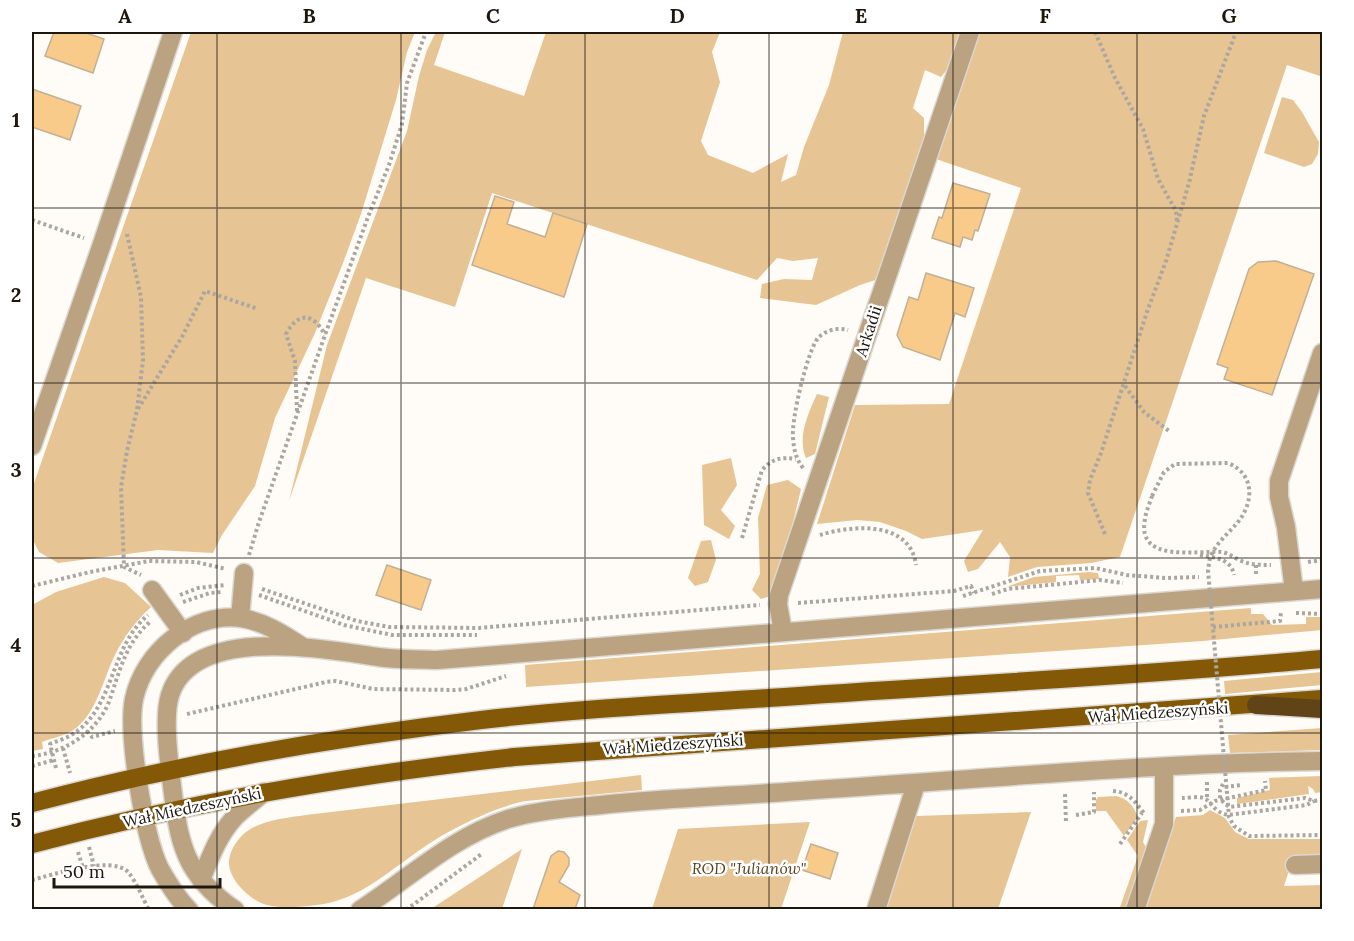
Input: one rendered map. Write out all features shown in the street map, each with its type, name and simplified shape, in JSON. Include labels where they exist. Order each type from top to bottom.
[{"type":"highway","points":[[1256,705],[1323,709]]},
{"type":"main road","points":[[32,803],[170,770],[351,737],[545,713],[1323,659]]},
{"type":"main road","name":"Wał Miedzeszyński","points":[[32,844],[144,816],[264,792],[433,766],[559,752],[1323,699]]},
{"type":"street","points":[[32,446],[173,32]]},
{"type":"street","name":"Arkadii","points":[[783,632],[778,604],[779,595],[970,32]]},
{"type":"street","points":[[1294,591],[1286,527],[1279,498],[1279,481],[1323,353]]},
{"type":"street","points":[[240,618],[243,584]]},
{"type":"street","points":[[235,909],[218,898],[201,880],[181,843],[170,770],[167,719],[174,685],[193,665],[207,657],[236,649],[303,647],[377,657],[437,660],[1323,589]]},
{"type":"street","points":[[160,602],[183,633]]},
{"type":"street","points":[[189,909],[183,904],[159,867],[144,816],[132,727],[134,698],[140,679],[147,665],[168,642],[210,620],[240,618],[271,626],[303,647]]},
{"type":"street","points":[[360,909],[460,841],[493,825],[524,814],[546,810],[623,802],[1247,762],[1323,760]]},
{"type":"street","points":[[1135,909],[1164,824],[1164,768]]},
{"type":"street","points":[[876,909],[916,784]]},
{"type":"street","points":[[201,880],[215,846],[224,832],[235,817],[264,792]]},
{"type":"street","points":[[1295,865],[1323,864]]},
{"type":"path","points":[[243,584],[259,522],[325,335],[389,165],[402,124],[407,83],[426,32]]},
{"type":"path","points":[[1095,32],[1115,78],[1143,129],[1158,179],[1176,211],[1177,226]]},
{"type":"path","points":[[1106,534],[1088,493],[1090,480],[1125,386],[1148,309],[1177,226],[1204,116],[1236,32]]},
{"type":"path","points":[[32,220],[102,244]]},
{"type":"path","points":[[124,567],[121,487],[137,410],[143,360],[141,297],[126,229]]},
{"type":"path","points":[[137,410],[178,344],[205,291],[258,309]]},
{"type":"path","points":[[297,414],[295,361],[286,334],[298,319],[306,317],[314,320],[325,335]]},
{"type":"path","points":[[817,486],[796,459],[792,436],[794,416],[811,352],[818,339],[827,331],[841,328],[866,335]]},
{"type":"path","points":[[1125,386],[1144,412],[1169,431]]},
{"type":"path","points":[[742,538],[762,470],[770,462],[781,457],[796,459]]},
{"type":"path","points":[[1234,575],[1231,566],[1224,560],[1194,554],[1167,552],[1149,541],[1144,531],[1144,519],[1159,479],[1169,467],[1175,464],[1228,464],[1236,467],[1248,479],[1249,494],[1243,515],[1216,548],[1209,563],[1228,817],[1242,833],[1257,836],[1323,835]]},
{"type":"path","points":[[795,548],[832,531],[859,527],[873,528],[904,540],[911,547],[916,565]]},
{"type":"path","points":[[1194,554],[1224,552],[1256,565],[1323,560]]},
{"type":"path","points":[[32,586],[149,561],[196,562],[265,596],[344,625],[392,635],[480,635]]},
{"type":"path","points":[[1222,576],[1256,576],[1256,565]]},
{"type":"path","points":[[959,597],[1040,571],[1095,568],[1127,575],[1164,578],[1210,576]]},
{"type":"path","points":[[985,597],[1008,589],[1100,580],[1132,584]]},
{"type":"path","points":[[32,756],[52,752],[71,744],[88,732],[103,715],[116,676],[134,642],[160,602],[210,593],[243,584]]},
{"type":"path","points":[[56,768],[50,744],[72,735],[93,716],[103,699],[116,661],[140,621],[160,602],[198,588],[243,584],[273,591],[357,621],[389,627],[515,626],[954,591],[971,586],[977,599]]},
{"type":"path","points":[[1202,584],[1213,584]]},
{"type":"path","points":[[1213,627],[1280,621],[1281,613]]},
{"type":"path","points":[[167,719],[326,682],[336,681],[373,689],[430,691],[466,689],[498,680],[517,671],[515,626]]},
{"type":"path","points":[[83,727],[92,737],[132,727]]},
{"type":"path","points":[[32,766],[54,760]]},
{"type":"path","points":[[1181,811],[1200,810],[1220,800],[1266,790],[1265,781],[1255,783]]},
{"type":"path","points":[[1225,788],[1245,784]]},
{"type":"path","points":[[1076,814],[1094,812],[1094,792]]},
{"type":"path","points":[[1065,794],[1066,822]]},
{"type":"path","points":[[1136,801],[1199,797],[1207,799],[1218,812],[1233,815],[1306,805],[1323,800]]},
{"type":"path","points":[[1220,800],[1225,806],[1232,808],[1305,798],[1314,801]]},
{"type":"path","points":[[1120,844],[1142,813]]},
{"type":"path","points":[[77,850],[83,868]]},
{"type":"path","points":[[406,909],[488,850]]},
{"type":"path","points":[[32,880],[83,868],[104,865],[119,866],[128,872],[149,909]]},
{"type":"green space","points":[[191,32],[415,32],[407,52],[396,100],[361,214],[343,263],[315,333],[275,418],[255,486],[222,535],[213,553],[158,550],[58,563],[39,552],[32,538],[32,489]]},
{"type":"green space","points":[[436,32],[445,32],[434,65],[524,96],[546,32],[720,32],[712,52],[720,82],[701,141],[708,155],[753,173],[788,154],[781,182],[796,175],[804,147],[829,85],[843,32],[959,32],[949,67],[941,77],[925,70],[913,108],[924,118],[924,141],[878,279],[816,305],[760,298],[762,284],[784,279],[812,280],[818,258],[793,261],[777,258],[757,280],[492,193],[455,307],[366,278],[289,501],[327,345],[407,131],[419,76],[427,50]]},
{"type":"green space","points":[[978,32],[1322,32],[1320,76],[1287,65],[1120,557],[1091,563],[1037,567],[1008,577],[1010,557],[1000,542],[978,569],[968,572],[964,561],[983,530],[922,539],[880,522],[857,520],[817,524],[855,405],[949,404],[1021,188],[936,159]]},
{"type":"green space","points":[[1282,97],[1293,100],[1319,142],[1318,154],[1312,164],[1304,167],[1264,153]]},
{"type":"green space","points":[[817,394],[829,397],[815,454],[806,458],[803,434],[807,417]]},
{"type":"green space","points":[[731,458],[737,485],[721,510],[735,526],[729,539],[704,525],[702,465]]},
{"type":"green space","points":[[788,480],[801,489],[789,539],[771,596],[761,599],[752,590],[760,574],[758,518],[767,485]]},
{"type":"green space","points":[[711,540],[716,560],[708,582],[695,586],[688,578],[701,541]]},
{"type":"green space","points":[[1098,573],[1099,579],[1080,580],[1079,575],[1056,576],[1056,582],[1006,587],[1034,577]]},
{"type":"green space","points":[[104,577],[125,583],[151,607],[122,641],[95,703],[83,721],[69,733],[42,742],[43,749],[32,751],[32,605],[56,592]]},
{"type":"green space","points":[[1251,608],[1251,614],[1263,614],[1272,625],[1306,624],[1306,617],[1322,617],[1322,630],[1203,641],[526,687],[525,665]]},
{"type":"green space","points":[[1322,672],[1322,685],[1225,694],[1224,681]]},
{"type":"green space","points":[[1322,728],[1322,750],[1230,753],[1228,735]]},
{"type":"green space","points":[[641,775],[642,790],[526,801],[489,813],[437,838],[362,890],[333,902],[292,907],[267,905],[248,895],[237,883],[230,870],[230,855],[239,838],[252,828],[274,820]]},
{"type":"green space","points":[[1322,776],[1322,792],[1315,793],[1308,786],[1309,794],[1237,804],[1237,798],[1270,790],[1269,778],[1235,779]]},
{"type":"green space","points":[[1116,796],[1130,803],[1138,817],[1124,836],[1106,811],[1096,811],[1098,797]]},
{"type":"green space","points":[[1210,810],[1225,818],[1235,832],[1249,839],[1322,839],[1322,856],[1293,858],[1284,886],[1322,885],[1322,909],[1142,910],[1176,817],[1203,815]]},
{"type":"green space","points":[[1031,812],[998,909],[885,910],[916,816]]},
{"type":"green space","points":[[1148,820],[1143,842],[1147,849],[1127,909],[1119,910],[1138,856],[1127,840],[1140,821]]},
{"type":"green space","name":"ROD \"Julianów\"","points":[[810,822],[781,909],[652,909],[678,829]]},
{"type":"green space","points":[[522,849],[502,909],[431,909]]},
{"type":"building","points":[[54,32],[83,32],[104,39],[93,73],[45,56]]},
{"type":"building","points":[[32,89],[81,106],[70,140],[32,127]]},
{"type":"building","points":[[953,183],[990,194],[978,231],[975,230],[972,240],[963,237],[960,247],[932,238],[939,217],[942,218]]},
{"type":"building","points":[[495,196],[514,202],[507,224],[545,237],[553,213],[587,224],[564,297],[472,265]]},
{"type":"building","points":[[1276,261],[1314,274],[1272,395],[1224,379],[1228,368],[1217,364],[1249,269],[1258,262]]},
{"type":"building","points":[[926,273],[974,288],[965,317],[955,313],[940,360],[903,347],[897,335],[909,297],[918,300]]},
{"type":"building","points":[[387,565],[431,580],[421,610],[376,595]]},
{"type":"building","points":[[811,844],[838,853],[830,879],[802,870]]},
{"type":"building","points":[[558,851],[564,852],[569,858],[569,865],[559,882],[580,895],[575,909],[533,909],[551,856]]}]
